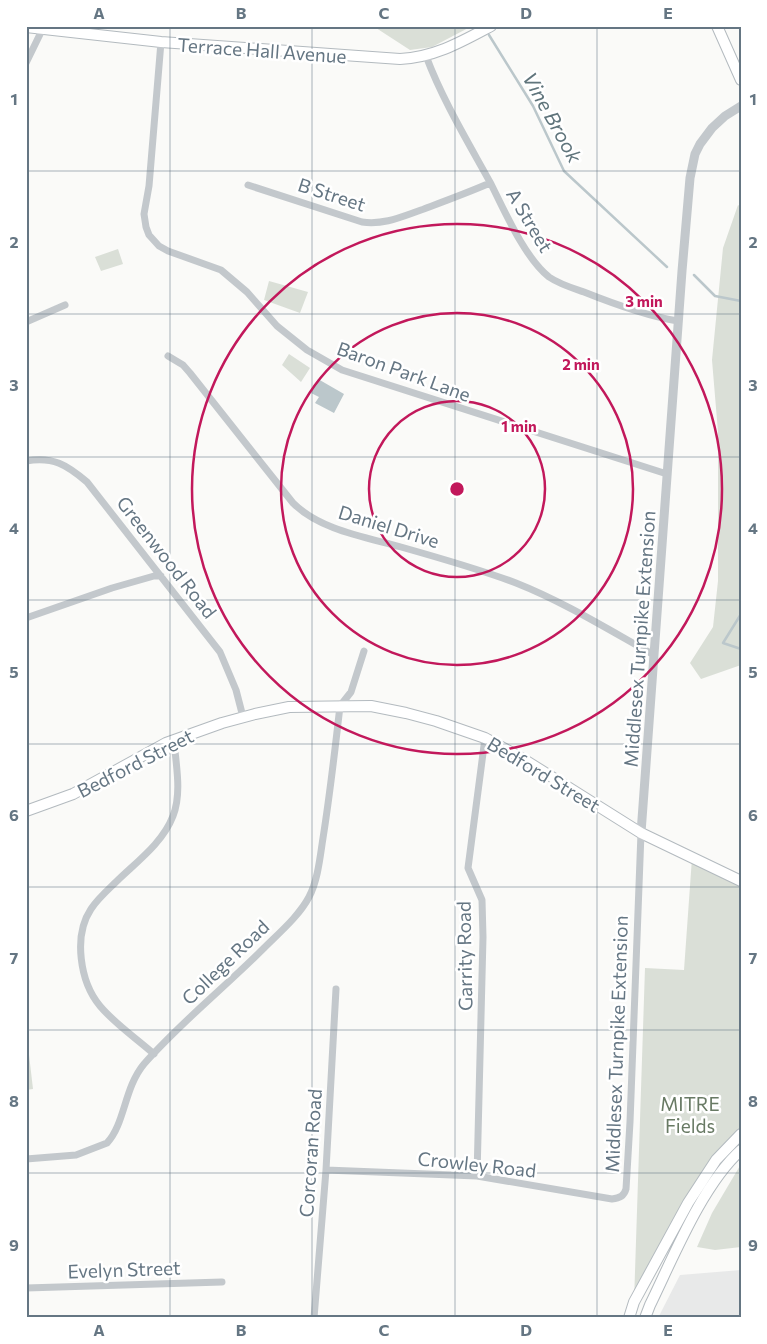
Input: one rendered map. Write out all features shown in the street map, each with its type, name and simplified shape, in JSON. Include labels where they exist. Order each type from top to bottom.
[{"type":"main road","name":"Terrace Hall Avenue","points":[[26,27],[44,27],[161,42],[400,59],[438,53],[491,26]]},
{"type":"main road","points":[[717,26],[722,42],[741,80]]},
{"type":"main road","name":"Bedford Street","points":[[26,811],[73,794],[153,750],[209,727],[244,716],[288,708],[371,706],[406,713],[485,738],[520,757],[641,832],[741,881]]},
{"type":"main road","points":[[629,1318],[634,1302],[688,1203],[716,1160],[741,1134]]},
{"type":"main road","points":[[645,1318],[696,1213],[714,1182],[741,1150]]},
{"type":"street","points":[[26,63],[44,27]]},
{"type":"street","name":"Baron Park Lane","points":[[161,42],[149,186],[144,214],[149,236],[159,246],[221,270],[247,292],[284,332],[307,350],[342,370],[667,474]]},
{"type":"street","name":"A Street","points":[[426,56],[439,88],[528,252],[549,277],[595,297],[640,312],[678,321]]},
{"type":"street","name":"Middlesex Turnpike Extension","points":[[623,1195],[626,1188],[630,1122],[641,832],[690,178],[695,154],[703,139],[725,116],[741,106]]},
{"type":"street","name":"B Street","points":[[248,185],[374,224],[392,220],[464,195],[490,183]]},
{"type":"street","points":[[26,322],[66,306]]},
{"type":"street","name":"Daniel Drive","points":[[168,356],[183,365],[293,503],[312,517],[358,535],[477,569],[518,584],[558,602],[654,655]]},
{"type":"street","name":"Greenwood Road","points":[[26,461],[38,460],[63,464],[87,482],[220,652],[233,682],[244,716]]},
{"type":"street","points":[[26,618],[112,588],[154,576],[161,576]]},
{"type":"street","points":[[340,706],[351,692],[364,651]]},
{"type":"street","name":"College Road","points":[[26,1159],[76,1155],[107,1142],[117,1124],[126,1095],[135,1076],[154,1054],[268,944],[293,918],[309,897],[321,850],[340,706]]},
{"type":"street","name":"Garrity Road","points":[[477,1176],[483,937],[482,900],[468,868],[485,738]]},
{"type":"street","points":[[154,1054],[109,1015],[94,998],[85,978],[81,951],[84,926],[90,910],[168,829],[178,794],[174,741]]},
{"type":"street","name":"Corcoran Road","points":[[314,1318],[326,1170],[336,989]]},
{"type":"street","name":"Crowley Road","points":[[326,1170],[477,1176],[612,1199],[623,1195]]},
{"type":"street","name":"Evelyn Street","points":[[26,1288],[222,1282]]},
{"type":"shaded area","points":[[318,379],[344,394],[334,413],[315,403],[319,397],[311,393]]},
{"type":"shaded area","points":[[741,1270],[741,1318],[658,1318],[680,1275]]},
{"type":"green space","points":[[373,26],[472,26],[432,47],[410,50]]},
{"type":"green space","points":[[738,205],[741,207],[741,665],[701,679],[690,663],[713,627],[718,581],[718,432],[712,360],[723,248]]},
{"type":"green space","points":[[118,249],[123,264],[101,271],[95,257]]},
{"type":"green space","points":[[269,281],[308,292],[300,313],[264,300]]},
{"type":"green space","points":[[289,354],[310,368],[301,382],[282,365]]},
{"type":"green space","name":"MITRE Fields","points":[[692,858],[741,881],[741,1134],[716,1160],[634,1302],[645,968],[684,970]]},
{"type":"green space","points":[[26,1029],[33,1089],[26,1090]]},
{"type":"green space","name":"MITRE Fields","points":[[741,1164],[741,1247],[715,1250],[697,1247],[712,1213]]},
{"type":"waterway","name":"Vine Brook","points":[[489,35],[533,106],[564,171],[667,267]]},
{"type":"waterway","name":"Vine Brook","points":[[694,275],[715,296],[741,301]]},
{"type":"waterway","name":"Vine Brook","points":[[741,614],[723,643],[741,649]]}]
